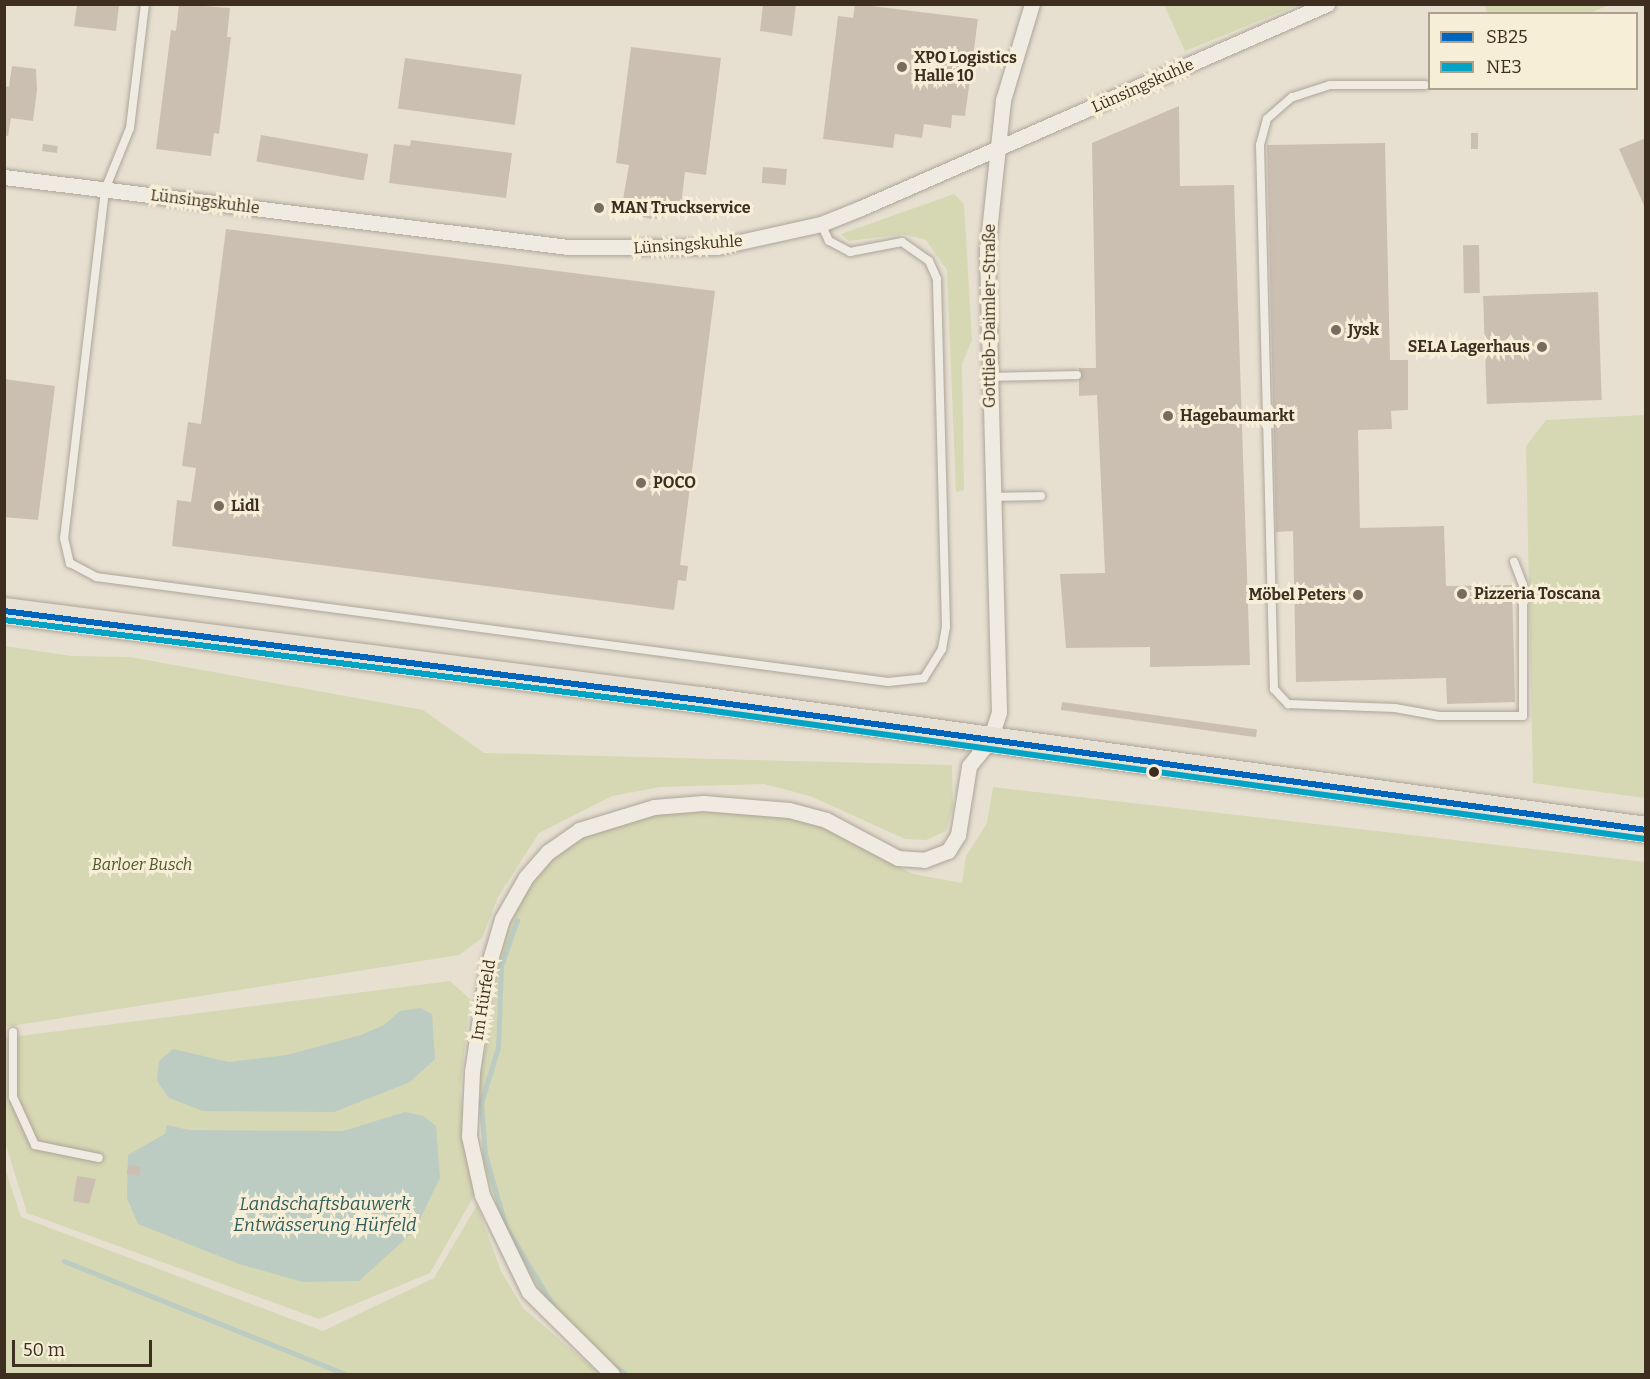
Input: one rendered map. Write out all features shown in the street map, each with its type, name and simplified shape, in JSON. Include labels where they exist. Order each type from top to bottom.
[{"type":"main road","points":[[4,611],[990,740],[1646,830]]},
{"type":"street","name":"Gottlieb-Daimler-Straße","points":[[990,740],[1001,687],[992,497],[987,250],[995,151],[1003,100],[1032,4]]},
{"type":"street","name":"Lünsingskuhle","points":[[4,177],[609,250],[717,247],[821,224],[995,151],[1327,4]]},
{"type":"street","name":"Im Hürfeld","points":[[612,1374],[529,1292],[489,1213],[469,1136],[472,1072],[487,970],[502,919],[526,877],[548,852],[606,819],[654,807],[703,803],[789,810],[826,820],[898,858],[924,860],[948,851],[958,836],[969,766],[990,740]]},
{"type":"lane","points":[[145,4],[130,128],[105,190],[64,538],[70,563],[96,577],[888,682],[924,678],[942,649],[946,627],[937,279],[929,261],[902,242],[850,252],[829,241],[821,224]]},
{"type":"lane","points":[[1425,85],[1329,85],[1292,97],[1268,119],[1260,146],[1274,689],[1287,704],[1395,708],[1440,716],[1524,716],[1523,585],[1514,562]]},
{"type":"lane","points":[[990,377],[1077,375]]},
{"type":"lane","points":[[992,497],[1041,496]]},
{"type":"lane","points":[[12,1032],[13,1097],[35,1145],[99,1158]]},
{"type":"green space","points":[[1484,4],[1609,5],[1593,12],[1487,12]]},
{"type":"green space","points":[[1164,5],[1298,5],[1185,51]]},
{"type":"green space","points":[[954,194],[964,204],[972,340],[962,364],[964,490],[956,492],[947,270],[926,240],[903,234],[849,241],[841,234]]},
{"type":"green space","points":[[1645,415],[1645,798],[1533,783],[1526,446],[1546,420]]},
{"type":"green space","name":"Barloer Busch","points":[[5,646],[71,656],[130,657],[423,710],[484,753],[952,765],[953,807],[946,831],[926,840],[905,839],[810,796],[764,784],[660,787],[612,796],[539,833],[498,897],[482,938],[459,955],[5,1027]]},
{"type":"green space","points":[[993,787],[1645,862],[1645,1374],[623,1374],[603,1363],[549,1308],[508,1239],[483,1165],[479,1076],[494,1014],[496,961],[518,904],[544,861],[587,831],[633,815],[685,809],[756,809],[810,821],[913,874],[962,883],[966,856],[987,823]]},
{"type":"green space","points":[[450,981],[470,999],[460,1091],[475,1194],[430,1273],[319,1319],[27,1213],[5,1142],[4,1038]]},
{"type":"green space","points":[[4,1165],[21,1217],[323,1331],[434,1278],[477,1205],[501,1271],[523,1308],[600,1374],[5,1374]]},
{"type":"water","points":[[421,1008],[432,1014],[435,1059],[410,1082],[334,1112],[203,1111],[169,1098],[157,1081],[159,1061],[173,1049],[229,1062],[287,1055],[361,1035],[384,1025],[400,1011]]},
{"type":"water","name":"Landschaftsbauwerk Entwässerung Hürfeld","points":[[405,1112],[423,1116],[436,1126],[440,1178],[414,1231],[359,1281],[303,1282],[239,1264],[138,1224],[127,1198],[128,1155],[165,1134],[167,1125],[189,1130],[343,1131]]},
{"type":"building","points":[[179,4],[230,8],[227,37],[231,37],[219,134],[214,133],[211,156],[156,149],[171,30],[176,31]]},
{"type":"building","points":[[763,4],[796,4],[792,36],[760,31]]},
{"type":"building","name":"XPO Logistics Halle 10","points":[[855,4],[978,19],[965,116],[952,115],[951,128],[924,124],[922,138],[895,134],[893,148],[823,139],[838,16],[853,18]]},
{"type":"building","points":[[77,5],[119,5],[116,31],[74,26]]},
{"type":"building","points":[[631,47],[721,58],[706,175],[685,172],[680,214],[663,212],[663,218],[651,219],[621,211],[629,165],[616,163]]},
{"type":"building","points":[[405,58],[522,74],[515,125],[398,109]]},
{"type":"building","points":[[12,66],[36,69],[37,90],[33,121],[11,118],[8,136],[4,135],[4,86],[9,87]]},
{"type":"building","name":"Hagebaumarkt","points":[[1179,106],[1180,186],[1234,185],[1250,665],[1150,667],[1150,647],[1066,648],[1060,574],[1105,573],[1097,395],[1079,396],[1079,368],[1096,368],[1092,143]]},
{"type":"building","points":[[1471,133],[1478,133],[1478,149],[1471,149]]},
{"type":"building","points":[[261,135],[368,154],[364,181],[256,162]]},
{"type":"building","points":[[1646,138],[1646,210],[1619,149]]},
{"type":"building","points":[[411,140],[512,153],[506,198],[389,183],[394,144],[410,146]]},
{"type":"building","points":[[1385,143],[1390,360],[1408,360],[1408,410],[1391,411],[1392,429],[1358,430],[1360,528],[1444,526],[1446,586],[1512,585],[1515,702],[1447,704],[1446,678],[1296,682],[1293,531],[1276,532],[1267,145]]},
{"type":"building","points":[[43,144],[58,146],[57,153],[42,151]]},
{"type":"building","points":[[763,167],[787,169],[786,185],[762,183]]},
{"type":"building","points":[[226,229],[715,291],[680,565],[688,566],[686,581],[678,580],[674,610],[172,546],[177,500],[191,502],[196,468],[182,466],[188,422],[201,424]]},
{"type":"building","points":[[1463,245],[1479,245],[1480,293],[1464,293]]},
{"type":"building","name":"SELA Lagerhaus","points":[[1598,292],[1602,400],[1487,404],[1483,296]]},
{"type":"building","points":[[4,379],[55,386],[38,520],[4,517]]},
{"type":"building","points":[[1062,702],[1257,729],[1256,737],[1061,710]]},
{"type":"building","points":[[128,1165],[141,1167],[139,1176],[127,1174]]},
{"type":"building","points":[[77,1176],[96,1179],[89,1204],[73,1201]]},
{"type":"waterway","points":[[517,920],[501,966],[498,1047],[481,1103],[485,1154],[506,1228],[554,1307]]},
{"type":"waterway","points":[[64,1261],[345,1374]]},
{"type":"waterway","points":[[613,1366],[626,1374]]},
{"type":"transit line","name":"SB25","points":[[4,611],[700,700],[1646,830]]},
{"type":"transit line","name":"NE3","points":[[4,620],[699,709],[1645,839]]},
{"type":"place","name":"XPO Logistics Halle 10","points":[[902,67]]},
{"type":"place","name":"MAN Truckservice","points":[[599,208]]},
{"type":"place","name":"Jysk","points":[[1336,330]]},
{"type":"place","name":"SELA Lagerhaus","points":[[1542,347]]},
{"type":"place","name":"Hagebaumarkt","points":[[1168,416]]},
{"type":"place","name":"POCO","points":[[641,483]]},
{"type":"place","name":"Lidl","points":[[219,506]]},
{"type":"place","name":"Pizzeria Toscana","points":[[1462,594]]},
{"type":"place","name":"Möbel Peters","points":[[1358,595]]}]
